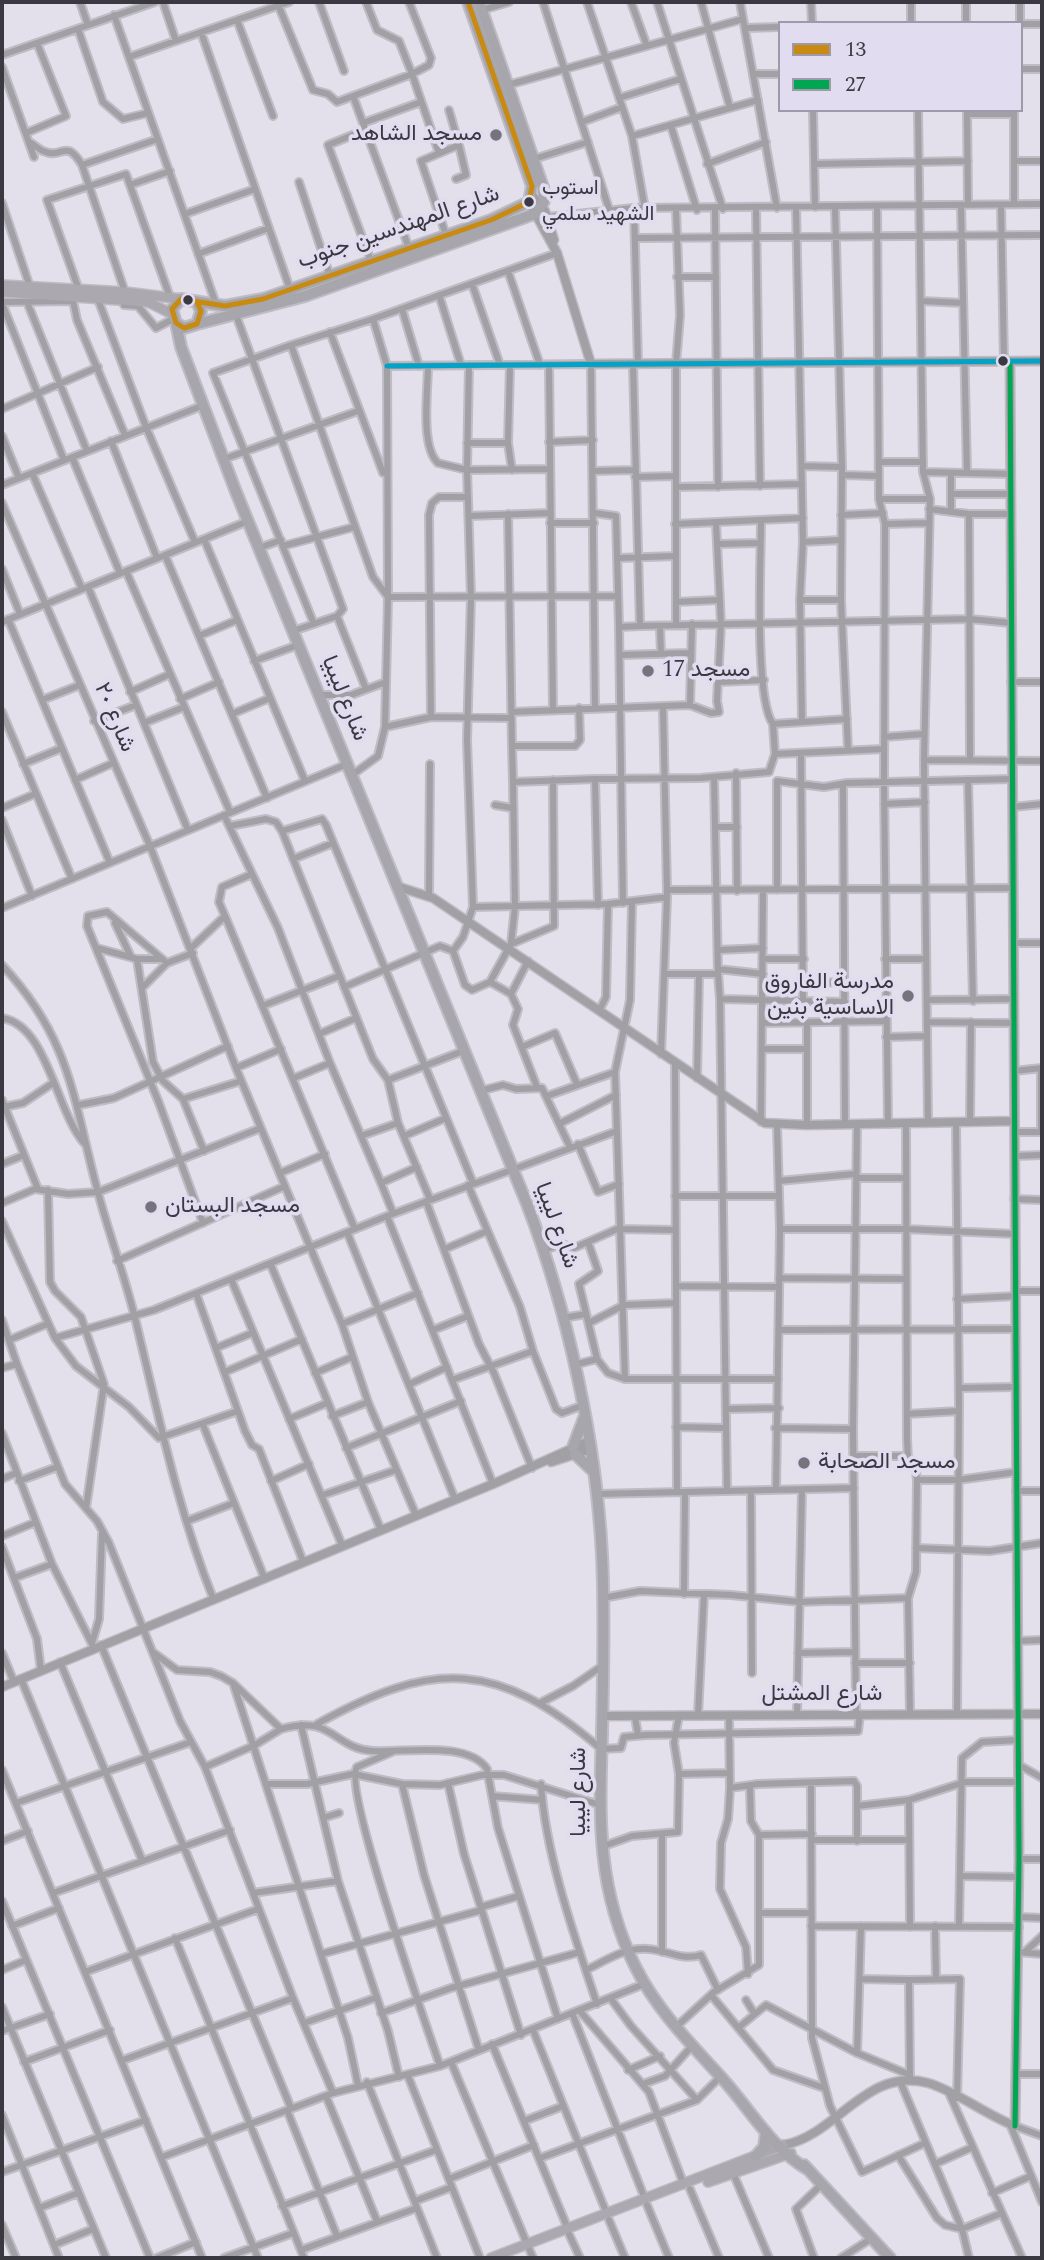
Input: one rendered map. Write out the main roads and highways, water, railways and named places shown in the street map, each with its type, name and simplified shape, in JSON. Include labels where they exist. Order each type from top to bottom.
[{"type":"highway","name":"شارع المهندسين جنوب","points":[[197,302],[216,305],[263,299],[513,212],[530,199],[532,186],[468,2]]},
{"type":"highway","name":"شارع المهندسين جنوب","points":[[195,325],[352,281],[539,209],[543,187],[480,6]]},
{"type":"highway","points":[[185,357],[201,311],[197,302],[189,298],[175,298],[174,318],[184,328],[195,325]]},
{"type":"highway","name":"شارع ليبيا","points":[[174,318],[185,357],[248,521],[544,1250],[563,1318],[590,1445],[597,1494],[603,1598],[601,1847],[609,1896],[628,1950],[644,1984],[692,2046],[886,2256]]},
{"type":"highway","points":[[582,1412],[574,1451],[594,1472]]},
{"type":"highway","name":"شارع ليبيا","points":[[757,2119],[766,2132],[786,2149]]},
{"type":"highway","points":[[756,2156],[764,2147],[766,2132]]},
{"type":"main road","points":[[2,285],[125,292],[175,298]]},
{"type":"main road","points":[[2,292],[148,302],[174,318]]},
{"type":"main road","points":[[687,2187],[756,2156],[786,2149]]},
{"type":"main road","points":[[507,2258],[530,2251],[568,2232],[646,2202],[737,2171],[786,2149]]},
{"type":"main road","points":[[491,2258],[530,2251]]},
{"type":"place","name":"مسجد الشاهد","points":[[496,135]]},
{"type":"place","name":"استوب الشهيد سلمي","points":[[529,202]]},
{"type":"place","name":"مسجد 17","points":[[648,671]]},
{"type":"place","name":"مدرسة الفاروق الاساسية بنين","points":[[908,996]]},
{"type":"place","name":"مسجد البستان","points":[[151,1207]]},
{"type":"place","name":"مسجد الصحابة","points":[[804,1463]]}]
